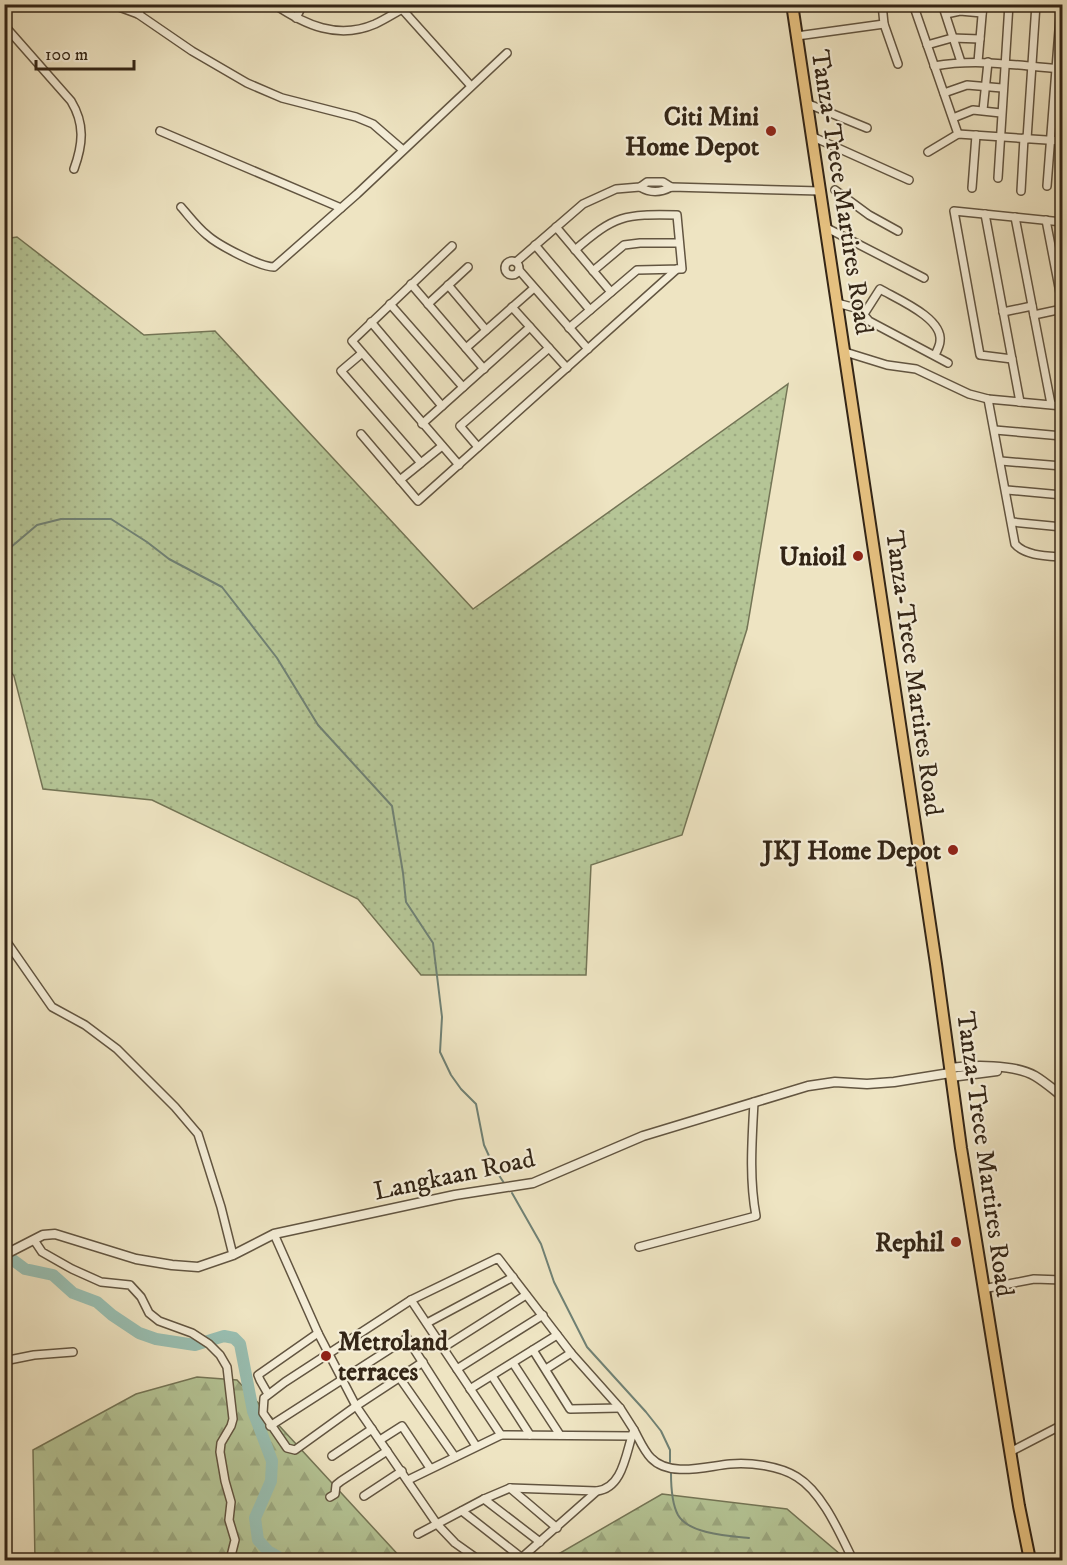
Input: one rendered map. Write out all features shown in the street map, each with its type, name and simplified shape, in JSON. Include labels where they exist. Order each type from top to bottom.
[{"type":"main road","name":"Tanza-Trece Martires Road","points":[[792,4],[950,1073],[983,1288],[1030,1560]]},
{"type":"street","points":[[111,4],[138,15],[192,51],[247,83],[282,98],[356,117],[373,124],[403,150]]},
{"type":"street","points":[[138,15],[144,4]]},
{"type":"street","points":[[274,4],[318,28],[343,31],[374,24],[402,6],[412,4]]},
{"type":"street","points":[[296,18],[303,4]]},
{"type":"street","points":[[882,4],[884,24],[898,64]]},
{"type":"street","points":[[912,4],[958,134]]},
{"type":"street","points":[[942,4],[961,62]]},
{"type":"street","points":[[998,178],[1009,4]]},
{"type":"street","points":[[1021,191],[1036,4]]},
{"type":"street","points":[[1047,186],[1059,69],[1061,4]]},
{"type":"street","points":[[402,6],[471,86]]},
{"type":"street","points":[[946,14],[982,9],[978,62]]},
{"type":"street","points":[[796,36],[884,24]]},
{"type":"street","points":[[4,25],[71,101],[77,111],[82,138],[74,169]]},
{"type":"street","points":[[927,45],[954,38],[980,39]]},
{"type":"street","points":[[181,207],[206,235],[219,244],[263,265],[274,267],[341,208],[507,53]]},
{"type":"street","points":[[934,66],[961,62],[988,62],[1059,69]]},
{"type":"street","points":[[983,110],[988,62]]},
{"type":"street","points":[[944,93],[967,85],[1002,88]]},
{"type":"street","points":[[806,103],[867,128]]},
{"type":"street","points":[[953,118],[969,111],[983,110],[1001,113]]},
{"type":"street","points":[[160,131],[341,208]]},
{"type":"street","points":[[928,152],[958,134],[1062,141]]},
{"type":"street","points":[[972,188],[976,135]]},
{"type":"street","points":[[811,136],[909,180]]},
{"type":"street","points":[[588,349],[517,266],[535,245],[583,204],[616,189],[640,187],[647,182],[663,182],[671,187],[820,191]]},
{"type":"street","points":[[835,190],[869,215],[898,231]]},
{"type":"street","points":[[1012,359],[980,355],[954,211],[1062,222]]},
{"type":"street","points":[[985,214],[1020,402]]},
{"type":"street","points":[[569,328],[636,270],[682,269],[676,215],[639,215],[620,218],[605,225],[575,250]]},
{"type":"street","points":[[1015,217],[1051,404]]},
{"type":"street","points":[[1046,220],[1062,303]]},
{"type":"street","points":[[556,227],[611,292]]},
{"type":"street","points":[[825,227],[924,278]]},
{"type":"street","points":[[593,271],[624,245],[679,243]]},
{"type":"street","points":[[535,245],[590,310]]},
{"type":"street","points":[[452,246],[351,341],[459,465]]},
{"type":"street","points":[[428,304],[468,267]]},
{"type":"street","points":[[361,434],[418,501],[677,269]]},
{"type":"street","points":[[411,285],[484,369]]},
{"type":"street","points":[[448,285],[486,330]]},
{"type":"street","points":[[466,348],[534,288]]},
{"type":"street","points":[[864,314],[880,288],[933,321],[940,341],[935,355]]},
{"type":"street","points":[[837,303],[859,309],[869,321],[948,363]]},
{"type":"street","points":[[390,304],[463,387]]},
{"type":"street","points":[[1003,312],[1032,306]]},
{"type":"street","points":[[512,307],[567,368]]},
{"type":"street","points":[[1034,315],[1062,309]]},
{"type":"street","points":[[371,322],[442,406]]},
{"type":"street","points":[[422,424],[530,327]]},
{"type":"street","points":[[478,447],[460,426],[549,348]]},
{"type":"street","points":[[845,352],[887,365],[916,369],[969,394],[988,399],[1062,406]]},
{"type":"street","points":[[361,354],[341,371],[421,463]]},
{"type":"street","points":[[988,399],[1007,490],[1014,540],[1018,547],[1043,555],[1062,557]]},
{"type":"street","points":[[995,430],[1062,436]]},
{"type":"street","points":[[400,480],[442,446]]},
{"type":"street","points":[[1001,461],[1062,466]]},
{"type":"street","points":[[1007,490],[1062,495]]},
{"type":"street","points":[[1012,522],[1062,527]]},
{"type":"street","points":[[4,938],[51,1007],[85,1025],[117,1049],[176,1107],[198,1134],[221,1207],[233,1255]]},
{"type":"street","name":"Langkaan Road","points":[[4,1255],[44,1235],[55,1234],[136,1259],[198,1267],[233,1255],[274,1234],[455,1195],[533,1183],[643,1136],[808,1086],[835,1082],[867,1084],[894,1082],[994,1067],[1034,1075],[1062,1096]]},
{"type":"street","points":[[639,1248],[756,1216],[751,1152],[754,1102]]},
{"type":"street","points":[[274,1234],[318,1333],[356,1406],[437,1524],[455,1543],[479,1560]]},
{"type":"street","points":[[34,1240],[42,1252],[72,1269],[101,1282],[130,1285],[141,1297],[149,1313],[159,1321],[192,1333],[209,1344],[227,1367],[233,1419],[219,1452],[231,1502],[229,1520],[235,1540],[230,1560]]},
{"type":"street","points":[[423,1362],[295,1450],[287,1448],[263,1413],[264,1398],[268,1394],[330,1353],[411,1300],[498,1258],[571,1353],[620,1408],[633,1433],[651,1458],[663,1466],[692,1470],[746,1463],[796,1476],[806,1484],[823,1505],[853,1560]]},
{"type":"street","points":[[427,1323],[513,1276]]},
{"type":"street","points":[[983,1288],[1034,1279],[1062,1280]]},
{"type":"street","points":[[444,1347],[526,1295]]},
{"type":"street","points":[[411,1300],[501,1435]]},
{"type":"street","points":[[457,1369],[543,1315]]},
{"type":"street","points":[[268,1394],[258,1375],[318,1333]]},
{"type":"street","points":[[470,1389],[557,1335]]},
{"type":"street","points":[[270,1426],[407,1338],[476,1446]]},
{"type":"street","points":[[533,1350],[570,1409],[620,1408]]},
{"type":"street","points":[[4,1361],[34,1355],[73,1352]]},
{"type":"street","points":[[546,1369],[571,1353]]},
{"type":"street","points":[[513,1363],[560,1435]]},
{"type":"street","points":[[492,1376],[530,1435]]},
{"type":"street","points":[[399,1377],[454,1457]]},
{"type":"street","points":[[1010,1452],[1062,1425]]},
{"type":"street","points":[[380,1440],[402,1426],[430,1468]]},
{"type":"street","points":[[332,1456],[372,1430]]},
{"type":"street","points":[[408,1480],[501,1435],[633,1433]]},
{"type":"street","points":[[418,1534],[510,1488],[597,1491],[607,1489],[620,1475],[633,1433]]},
{"type":"street","points":[[330,1497],[335,1494],[336,1485],[387,1451]]},
{"type":"street","points":[[364,1496],[402,1471]]},
{"type":"street","points":[[510,1488],[557,1528]]},
{"type":"street","points":[[462,1510],[521,1559],[597,1491]]},
{"type":"street","points":[[484,1499],[540,1542]]},
{"type":"green space","points":[[17,237],[144,335],[215,331],[473,609],[788,384],[747,629],[682,835],[591,865],[586,975],[421,975],[358,899],[152,800],[43,789],[14,676],[4,662],[4,239]]},
{"type":"green space","points":[[197,1377],[237,1380],[403,1560],[35,1560],[33,1450],[136,1394]]},
{"type":"green space","points":[[662,1494],[787,1509],[847,1560],[548,1560]]},
{"type":"waterway","points":[[4,553],[37,525],[61,519],[111,519],[169,559],[222,587],[277,658],[318,725],[392,806],[406,902],[433,943],[442,1017],[440,1052],[451,1075],[476,1104],[484,1145],[504,1183]]},
{"type":"waterway","points":[[512,1193],[541,1244],[554,1282],[587,1347],[661,1431],[670,1450],[670,1462]]},
{"type":"waterway","points":[[4,1246],[9,1257],[25,1269],[53,1275],[73,1293],[97,1302],[139,1333],[156,1339],[195,1345],[224,1336],[234,1338],[240,1344],[253,1411],[272,1461],[271,1481],[255,1518],[258,1540],[268,1551],[283,1560]]},
{"type":"waterway","points":[[671,1473],[674,1505],[683,1521],[710,1533],[749,1538]]},
{"type":"place","name":"Citi Mini Home Depot","points":[[771,131]]},
{"type":"place","name":"Unioil","points":[[858,556]]},
{"type":"place","name":"JKJ Home Depot","points":[[953,850]]},
{"type":"place","name":"Rephil","points":[[956,1242]]},
{"type":"place","name":"Metroland terraces","points":[[326,1356]]}]
